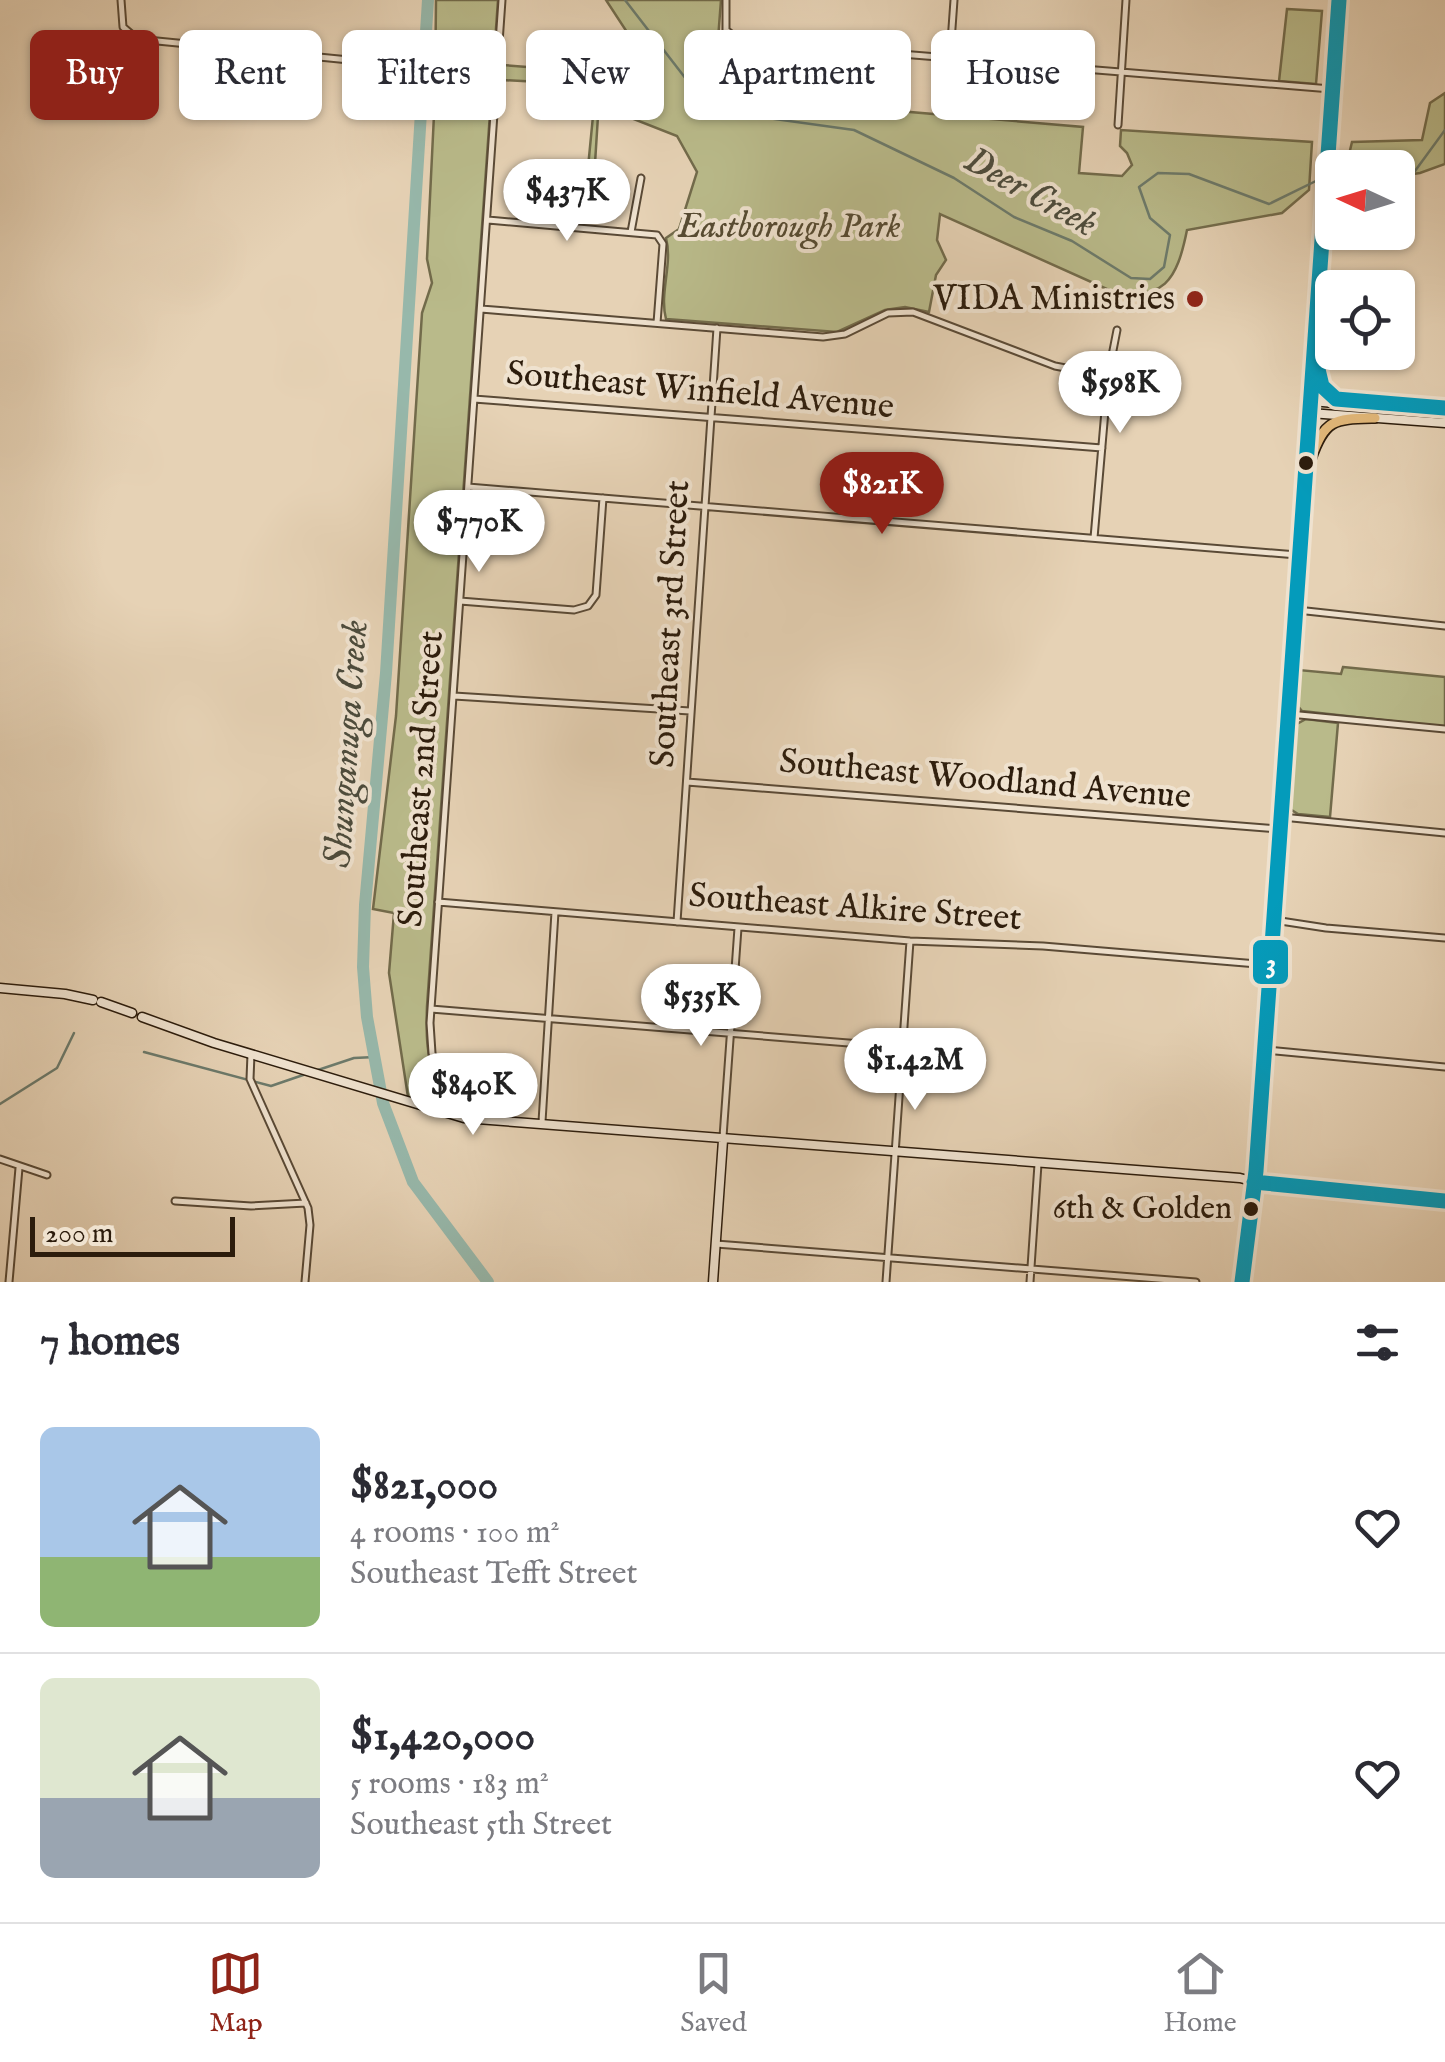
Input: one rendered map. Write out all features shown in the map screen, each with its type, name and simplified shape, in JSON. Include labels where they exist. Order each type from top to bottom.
[{"type":"main road","points":[[1320,270],[1338,0]]},
{"type":"main road","points":[[1242,1282],[1254,1182],[1315,356]]},
{"type":"main road","points":[[1318,370],[1322,386],[1332,397],[1440,408]]},
{"type":"main road","points":[[1306,471],[1319,435],[1328,425],[1340,420],[1375,418]]},
{"type":"street","points":[[121,0],[121,21],[126,32],[143,40],[342,59]]},
{"type":"street","name":"Southeast 2nd Street","points":[[440,1082],[432,1054],[438,902],[502,0]]},
{"type":"street","points":[[726,0],[724,26],[732,38],[931,54]]},
{"type":"street","points":[[952,30],[954,0]]},
{"type":"street","points":[[1118,125],[1126,0]]},
{"type":"street","points":[[1095,69],[1332,90]]},
{"type":"street","points":[[631,232],[642,178]]},
{"type":"street","points":[[488,220],[660,237],[663,244],[657,323]]},
{"type":"street","points":[[481,308],[834,336],[856,330],[882,315],[914,312],[1056,366],[1108,376]]},
{"type":"street","name":"Southeast 3rd Street","points":[[676,922],[716,328]]},
{"type":"street","points":[[1094,538],[1108,376],[1117,330]]},
{"type":"street","name":"Southeast Winfield Avenue","points":[[474,398],[1102,448]]},
{"type":"street","points":[[1311,407],[1440,408]]},
{"type":"street","points":[[1311,407],[1375,418],[1445,423]]},
{"type":"street","points":[[468,487],[1298,556]]},
{"type":"street","points":[[460,602],[574,610],[588,606],[596,595],[603,498]]},
{"type":"street","points":[[1294,610],[1445,626]]},
{"type":"street","points":[[454,696],[692,712]]},
{"type":"street","points":[[1286,714],[1445,730]]},
{"type":"street","name":"Southeast Woodland Avenue","points":[[687,782],[1278,829]]},
{"type":"street","points":[[1279,817],[1445,833]]},
{"type":"street","name":"Southeast Alkire Street","points":[[438,902],[738,928],[1043,946],[1268,965]]},
{"type":"street","points":[[542,1125],[556,912]]},
{"type":"street","points":[[1272,920],[1445,938]]},
{"type":"street","points":[[714,1282],[738,928]]},
{"type":"street","points":[[886,1282],[910,940]]},
{"type":"street","points":[[0,988],[66,994],[132,1013]]},
{"type":"street","points":[[432,1009],[972,1052]]},
{"type":"street","points":[[142,1017],[444,1113],[542,1125],[1445,1201]]},
{"type":"street","points":[[1262,1050],[1445,1067]]},
{"type":"street","points":[[251,1054],[250,1080],[306,1203],[310,1225],[305,1282]]},
{"type":"street","points":[[0,1159],[46,1175]]},
{"type":"street","points":[[1030,1282],[1038,1164]]},
{"type":"street","points":[[8,1282],[19,1168]]},
{"type":"street","points":[[175,1201],[284,1207],[306,1203]]},
{"type":"street","points":[[716,1244],[1196,1282]]},
{"type":"green space","points":[[436,0],[498,0],[496,30],[436,30]]},
{"type":"green space","name":"Eastborough Park","points":[[606,0],[721,0],[719,30],[684,30],[684,120],[911,120],[911,112],[931,114],[931,120],[1002,120],[1083,127],[1079,173],[1122,176],[1132,165],[1120,146],[1121,130],[1312,142],[1309,190],[1282,213],[1187,230],[1172,274],[1165,284],[1143,293],[1109,290],[940,214],[937,240],[946,260],[936,275],[929,312],[905,307],[885,310],[837,332],[666,319],[666,238],[679,229],[697,172],[677,136],[636,120],[664,120],[664,30],[626,30]]},
{"type":"green space","points":[[1287,9],[1322,11],[1316,84],[1279,81]]},
{"type":"green space","points":[[506,65],[526,67],[526,81],[506,80]]},
{"type":"green space","points":[[1445,93],[1445,164],[1415,174],[1415,150],[1350,150],[1352,142],[1422,140],[1430,103]]},
{"type":"green space","points":[[434,120],[490,120],[427,1006],[431,1066],[454,1111],[408,1097],[389,973],[394,913],[373,909],[396,716],[422,313],[432,283],[427,259]]},
{"type":"green space","points":[[593,120],[598,120],[594,179],[587,178]]},
{"type":"green space","points":[[1343,667],[1445,677],[1445,727],[1302,711],[1296,704],[1299,670],[1341,674]]},
{"type":"green space","points":[[1306,719],[1338,723],[1330,817],[1298,814],[1290,809],[1295,725]]},
{"type":"waterway","name":"Shunganuga Creek","points":[[428,0],[386,673],[363,967],[367,1017],[383,1103],[413,1182],[488,1282]]},
{"type":"waterway","name":"Deer Creek","points":[[625,0],[710,110],[854,130],[954,178],[1014,217],[1072,241],[1131,278],[1150,279],[1164,267],[1170,235],[1150,218],[1139,187],[1158,173],[1189,174],[1269,204],[1315,181]]},
{"type":"waterway","name":"Deer Creek","points":[[1415,171],[1445,130]]},
{"type":"waterway","points":[[0,1104],[57,1068],[74,1033]]},
{"type":"waterway","points":[[144,1052],[271,1086],[306,1074]]},
{"type":"waterway","points":[[318,1070],[354,1058],[375,1057]]},
{"type":"transit line","name":"3","points":[[1242,1282],[1256,1171],[1339,0]]},
{"type":"transit line","name":"3","points":[[1318,370],[1322,386],[1336,399],[1445,408]]},
{"type":"transit line","name":"3","points":[[1254,1182],[1445,1201]]},
{"type":"place","name":"VIDA Ministries","points":[[1195,299]]},
{"type":"place","name":"6th & Golden","points":[[1251,1209]]}]
